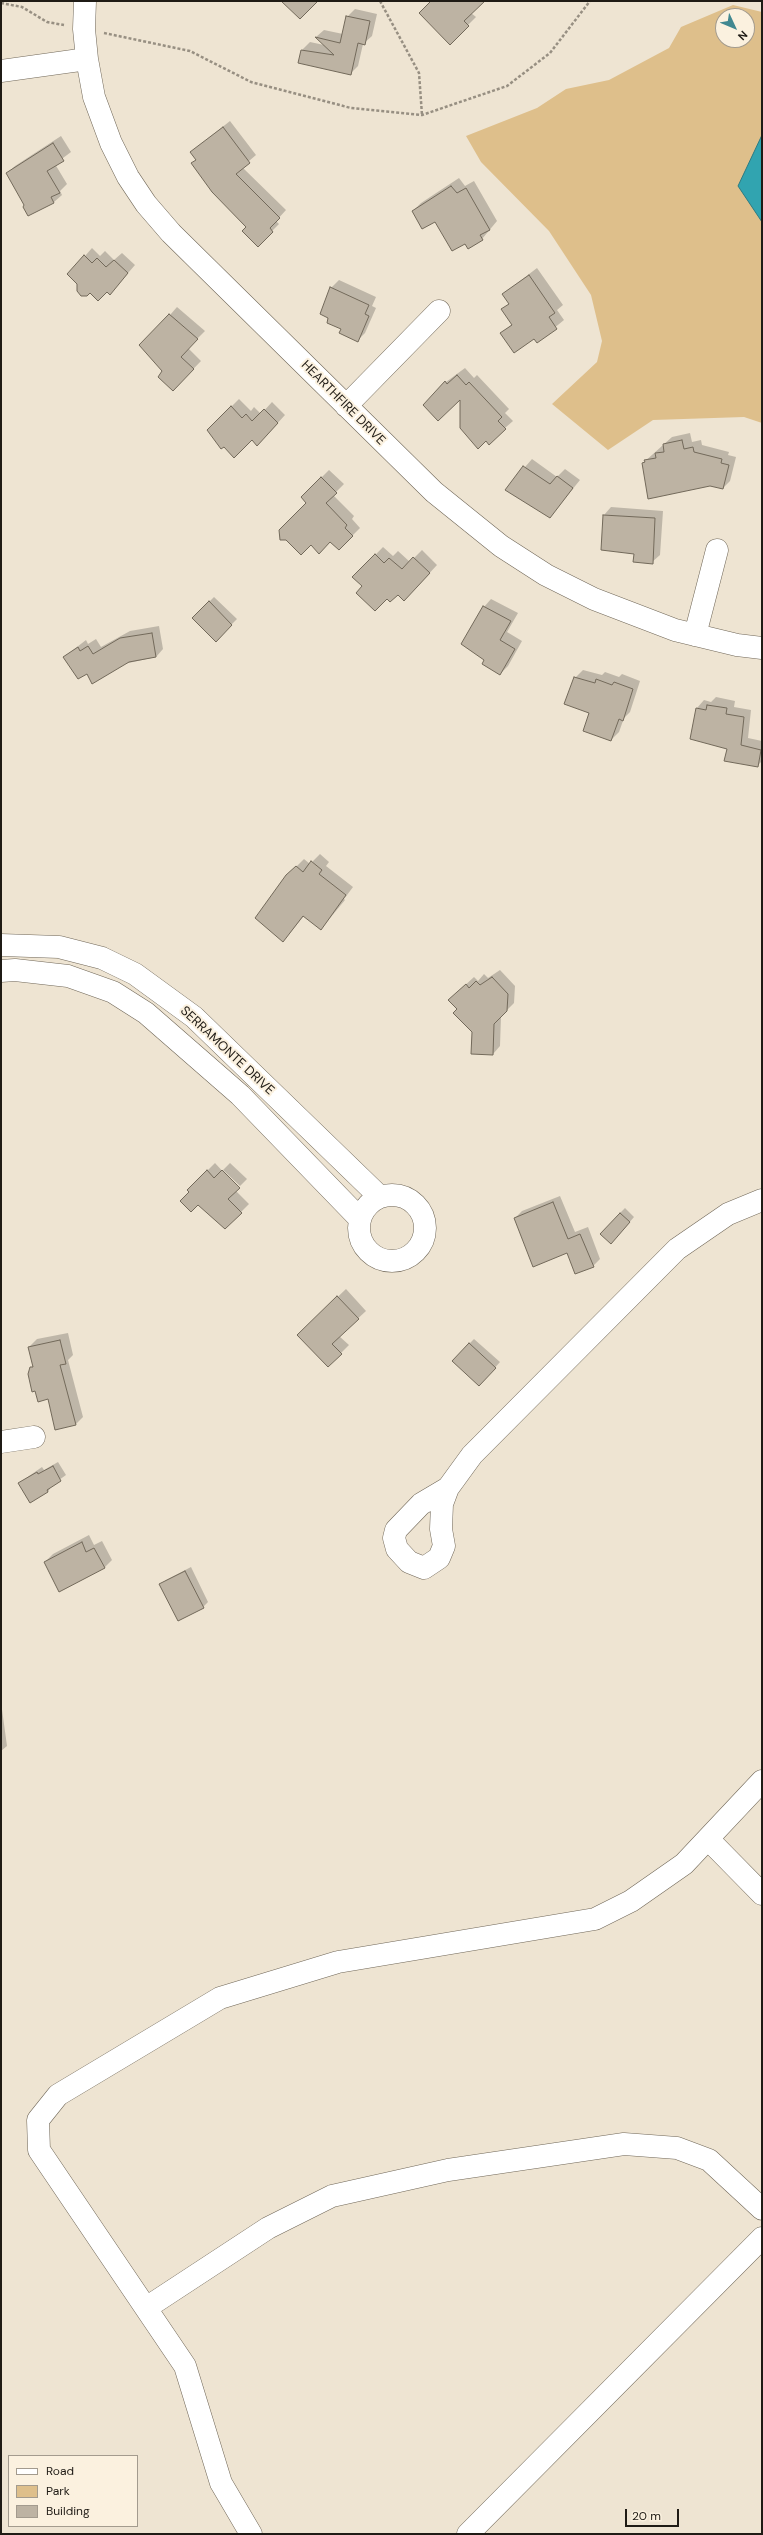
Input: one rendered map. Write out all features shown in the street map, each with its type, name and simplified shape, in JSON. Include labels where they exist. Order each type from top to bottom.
[{"type":"street","name":"HEARTHFIRE DRIVE","points":[[85,1],[84,29],[87,59],[94,96],[110,143],[128,177],[146,204],[171,233],[434,492],[501,546],[546,575],[594,599],[624,612],[695,635],[762,648]]},
{"type":"street","points":[[1,71],[87,59]]},
{"type":"street","points":[[346,406],[439,311]]},
{"type":"street","points":[[695,635],[717,550]]},
{"type":"street","name":"SERRAMONTE DRIVE","points":[[1,945],[59,947],[102,958],[135,974],[194,1017],[380,1197]]},
{"type":"street","points":[[40,973],[44,946]]},
{"type":"street","name":"SERRAMONTE DRIVE","points":[[1,971],[15,970],[68,976],[113,992],[162,1026],[232,1088],[360,1219]]},
{"type":"street","points":[[232,1088],[249,1070]]},
{"type":"street","points":[[391,1195],[402,1196],[419,1208],[425,1230],[423,1240],[417,1250],[398,1261],[386,1261],[376,1257],[368,1250],[362,1241],[360,1219],[364,1210],[380,1197],[391,1195]]},
{"type":"street","points":[[448,1488],[472,1455],[677,1249],[728,1214],[762,1200]]},
{"type":"street","points":[[1,1442],[34,1437]]},
{"type":"street","points":[[251,2534],[221,2483],[185,2366],[40,2150],[38,2120],[58,2095],[220,1998],[338,1962],[595,1918],[631,1901],[684,1864],[762,1781]]},
{"type":"street","points":[[708,1839],[762,1894]]},
{"type":"street","points":[[146,2308],[268,2228],[332,2196],[448,2170],[624,2144],[677,2148],[708,2160],[762,2210]]},
{"type":"street","points":[[468,2534],[762,2238]]},
{"type":"path","points":[[380,1],[419,73],[422,115]]},
{"type":"path","points":[[1,3],[22,7],[47,22],[190,51],[258,84],[351,108],[422,115],[507,86],[550,53],[590,1]]},
{"type":"green space","points":[[733,5],[745,8],[726,8]]},
{"type":"green space","points":[[755,10],[762,12],[762,423],[744,417],[653,420],[608,450],[552,404],[597,362],[602,341],[591,295],[549,231],[481,162],[466,136],[537,108],[566,89],[609,80],[669,48],[681,27],[715,13],[715,48],[755,48]]},
{"type":"water","points":[[762,135],[762,222],[738,186]]},
{"type":"building","points":[[281,1],[318,1],[300,19]]},
{"type":"building","points":[[431,1],[485,1],[464,21],[469,26],[450,45],[419,13]]},
{"type":"building","points":[[346,16],[370,21],[365,45],[358,43],[351,75],[298,63],[301,50],[334,55],[315,37],[340,43]]},
{"type":"building","points":[[223,127],[250,163],[236,174],[280,218],[270,228],[273,232],[258,247],[242,231],[246,227],[212,192],[191,163],[196,160],[190,152]]},
{"type":"building","points":[[53,143],[64,161],[47,171],[60,193],[51,197],[54,203],[28,216],[23,207],[24,205],[6,173]]},
{"type":"building","points":[[451,186],[457,193],[466,188],[490,230],[480,235],[483,240],[468,249],[465,244],[452,251],[435,222],[422,229],[412,211]]},
{"type":"building","points":[[84,255],[92,263],[97,258],[106,267],[114,260],[128,273],[110,295],[107,292],[98,301],[90,293],[87,296],[81,296],[77,291],[77,284],[67,274]]},
{"type":"building","points":[[529,275],[555,313],[549,317],[557,329],[537,343],[534,339],[514,353],[500,333],[512,325],[501,309],[509,304],[502,294]]},
{"type":"building","points":[[330,287],[369,305],[365,314],[369,316],[358,342],[339,333],[341,329],[327,323],[328,318],[320,314]]},
{"type":"building","points":[[169,314],[198,339],[181,357],[194,369],[173,391],[158,377],[162,371],[139,345]]},
{"type":"building","points":[[457,375],[466,385],[469,382],[502,417],[498,421],[506,429],[489,445],[486,441],[478,449],[460,428],[460,400],[438,421],[423,405],[445,381],[447,384]]},
{"type":"building","points":[[231,406],[242,418],[246,414],[252,421],[264,409],[278,423],[257,446],[252,440],[234,458],[224,447],[221,449],[207,430]]},
{"type":"building","points":[[682,440],[684,449],[693,447],[694,452],[722,459],[721,463],[729,465],[723,489],[710,486],[648,499],[642,463],[645,462],[644,460],[656,458],[655,453],[664,452],[663,444]]},
{"type":"building","points":[[523,466],[550,484],[557,476],[573,488],[550,518],[505,490]]},
{"type":"building","points":[[321,477],[337,493],[326,503],[347,525],[345,528],[353,536],[339,550],[330,542],[319,554],[311,545],[301,555],[286,540],[280,540],[279,530],[306,503],[301,497]]},
{"type":"building","points":[[603,515],[655,518],[653,564],[633,562],[634,554],[601,550]]},
{"type":"building","points":[[375,554],[384,563],[389,558],[402,569],[413,557],[430,573],[404,601],[398,595],[390,602],[387,599],[375,611],[356,593],[362,586],[352,577]]},
{"type":"building","points":[[209,601],[232,625],[216,642],[192,618]]},
{"type":"building","points":[[483,606],[511,621],[500,640],[515,649],[500,675],[482,664],[484,660],[461,644]]},
{"type":"building","points":[[152,633],[156,657],[129,662],[92,684],[87,674],[78,679],[63,657],[78,647],[80,651],[88,646],[93,654],[120,638]]},
{"type":"building","points":[[574,677],[595,683],[596,679],[612,685],[614,682],[633,689],[623,721],[619,719],[611,741],[583,731],[589,713],[564,704]]},
{"type":"building","points":[[707,705],[727,708],[726,714],[744,717],[741,745],[761,750],[758,767],[724,761],[727,749],[690,739],[696,708],[706,710]]},
{"type":"building","points":[[311,861],[322,870],[319,874],[346,895],[321,930],[303,916],[283,942],[255,918],[286,875],[296,866],[303,872]]},
{"type":"building","points":[[492,977],[508,994],[507,1011],[494,1024],[493,1055],[471,1054],[472,1032],[453,1013],[457,1009],[448,1000],[466,984],[469,988],[476,981],[480,985]]},
{"type":"building","points":[[207,1170],[214,1178],[222,1170],[240,1188],[228,1199],[242,1213],[225,1229],[198,1205],[191,1212],[180,1201],[189,1192],[187,1190]]},
{"type":"building","points":[[553,1202],[568,1239],[580,1234],[594,1267],[575,1274],[567,1253],[533,1267],[514,1218]]},
{"type":"building","points":[[620,1213],[630,1222],[611,1244],[600,1234]]},
{"type":"building","points":[[337,1296],[359,1319],[332,1344],[342,1354],[328,1367],[297,1335]]},
{"type":"building","points":[[60,1340],[66,1364],[60,1365],[76,1425],[55,1430],[48,1399],[38,1402],[35,1391],[32,1392],[28,1374],[30,1367],[33,1367],[28,1347]]},
{"type":"building","points":[[469,1343],[496,1368],[479,1386],[452,1361]]},
{"type":"building","points":[[53,1466],[61,1481],[47,1490],[48,1492],[30,1503],[18,1483],[37,1472],[38,1474]]},
{"type":"building","points":[[82,1542],[86,1552],[94,1548],[105,1568],[59,1592],[44,1562]]},
{"type":"building","points":[[185,1571],[204,1608],[178,1621],[159,1584]]}]
